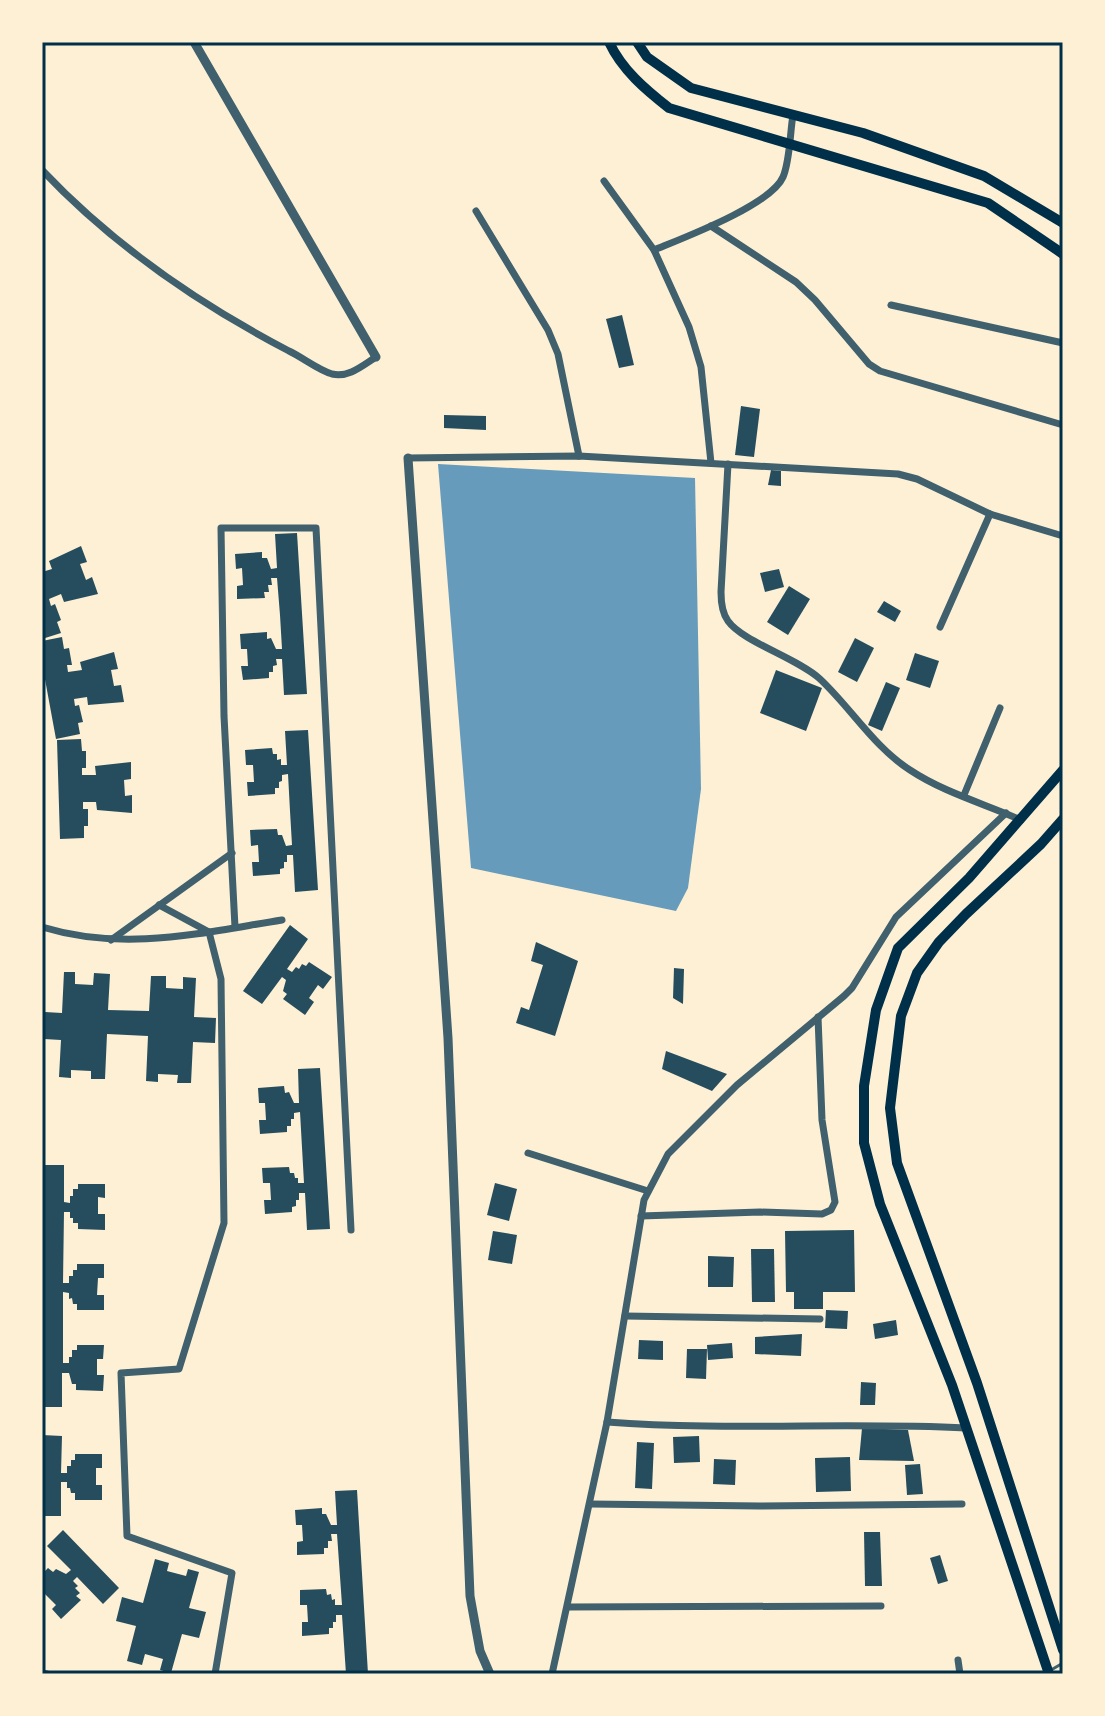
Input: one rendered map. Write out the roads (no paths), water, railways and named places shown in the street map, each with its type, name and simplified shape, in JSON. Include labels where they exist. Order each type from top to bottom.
[{"type":"main road","points":[[609,42],[639,84],[669,108],[988,203],[1063,254]]},
{"type":"main road","points":[[637,42],[647,57],[691,88],[863,133],[984,176],[1063,223]]},
{"type":"main road","points":[[1048,1673],[952,1385],[880,1204],[864,1143],[864,1086],[876,1010],[898,948],[969,878],[1062,774]]},
{"type":"main road","points":[[1063,819],[1041,844],[957,923],[917,973],[901,1016],[890,1108],[897,1163],[977,1383],[1063,1650]]},
{"type":"street","points":[[42,170],[70,200],[109,233],[217,311],[262,337],[332,374],[350,374],[376,357],[194,42]]},
{"type":"street","points":[[654,250],[711,226],[774,188],[783,177],[793,115]]},
{"type":"street","points":[[604,181],[654,250],[689,327],[701,367],[711,463]]},
{"type":"street","points":[[476,211],[548,330],[558,354],[579,456]]},
{"type":"street","points":[[711,226],[796,282],[869,364],[880,371],[1063,425]]},
{"type":"street","points":[[891,305],[1063,343]]},
{"type":"street","points":[[490,1674],[480,1651],[470,1596],[448,1038],[408,458],[579,456],[898,474],[917,479],[990,514],[1063,536]]},
{"type":"street","points":[[728,464],[721,592],[722,608],[728,621],[812,673],[887,753],[909,769],[929,781],[1021,820]]},
{"type":"street","points":[[940,627],[990,514]]},
{"type":"street","points":[[235,927],[224,716],[221,528],[316,528],[351,1230]]},
{"type":"street","points":[[964,795],[1000,708]]},
{"type":"street","points":[[552,1674],[607,1422],[641,1216],[648,1191],[668,1154],[737,1085],[852,988],[882,935],[907,904],[1006,813]]},
{"type":"street","points":[[111,940],[232,853]]},
{"type":"street","points":[[159,905],[209,932],[221,979],[224,1223],[179,1369],[121,1373],[127,1536],[232,1573],[215,1674]]},
{"type":"street","points":[[42,927],[82,937],[153,940],[282,920]]},
{"type":"street","points":[[641,1216],[760,1212],[822,1214],[831,1210],[835,1202],[835,1189],[822,1120],[818,1017]]},
{"type":"street","points":[[528,1153],[648,1191]]},
{"type":"street","points":[[625,1316],[820,1319]]},
{"type":"street","points":[[607,1422],[670,1427],[900,1425],[966,1428]]},
{"type":"street","points":[[590,1504],[962,1504]]},
{"type":"street","points":[[568,1607],[881,1606]]},
{"type":"street","points":[[958,1660],[960,1674]]},
{"type":"lane","points":[[1048,1673],[1063,1663]]},
{"type":"water","points":[[438,464],[695,478],[701,789],[688,888],[676,911],[471,868]]}]
